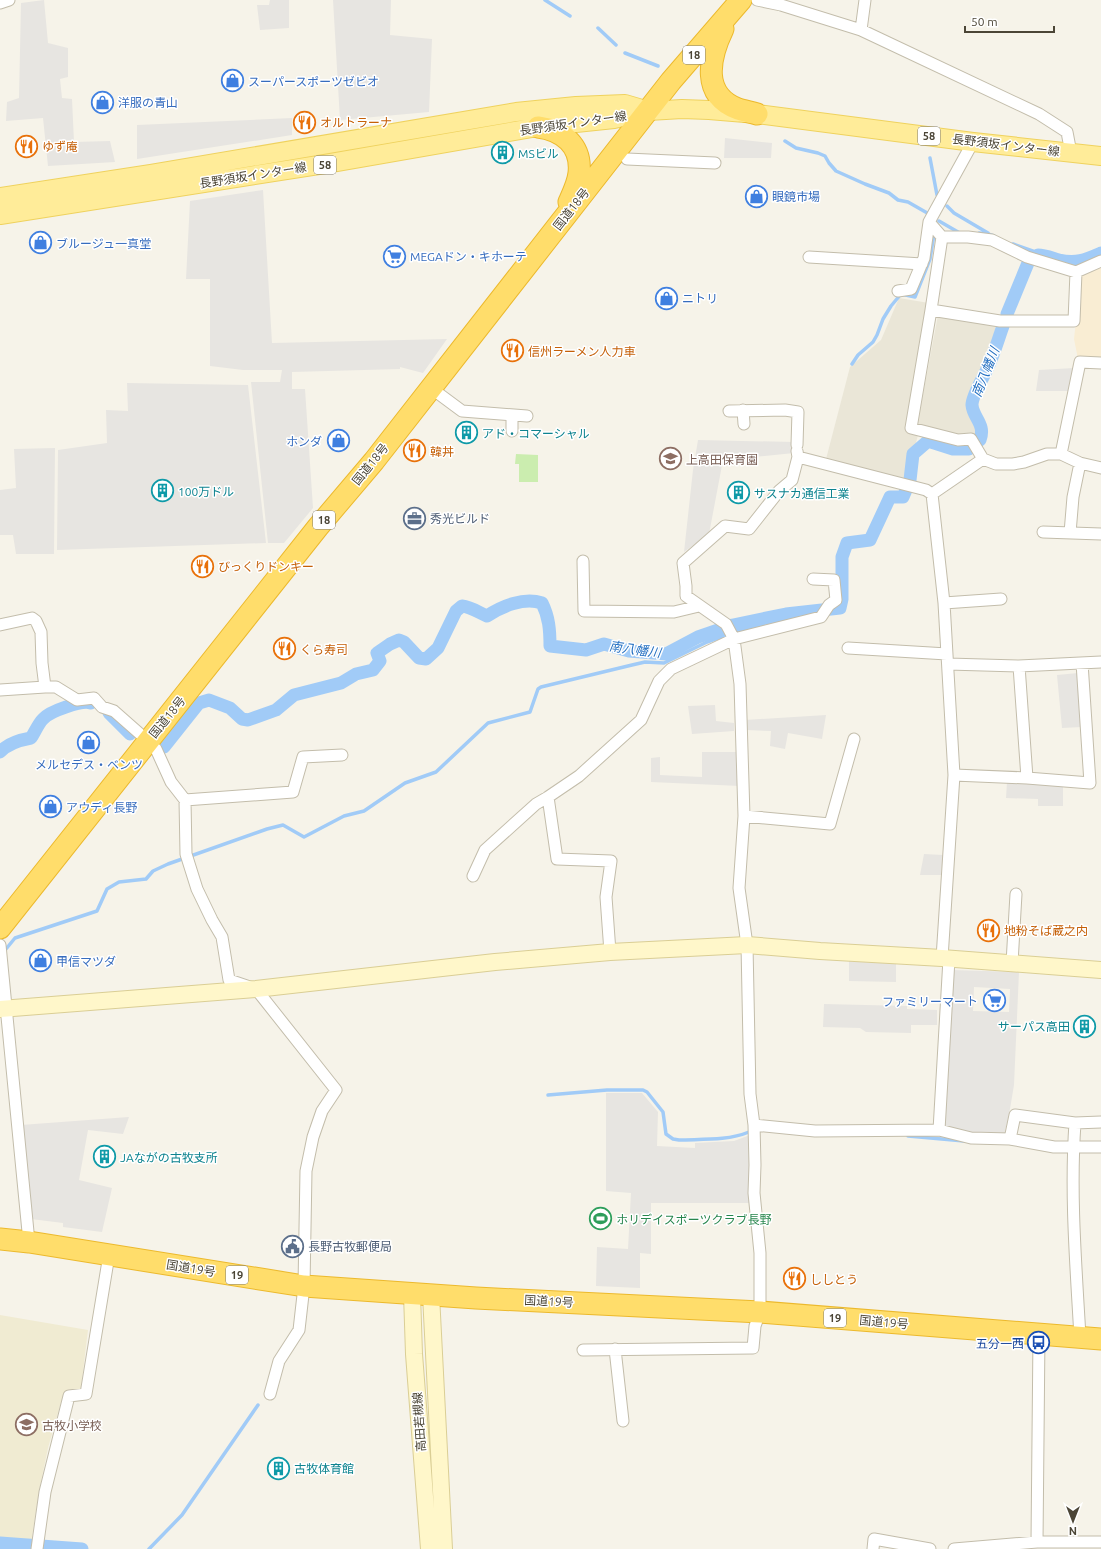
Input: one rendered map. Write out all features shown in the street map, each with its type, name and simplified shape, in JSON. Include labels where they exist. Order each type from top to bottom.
[{"type":"highway","name":"国道18号","points":[[3,920],[431,388],[671,81],[738,4]]},
{"type":"highway","points":[[738,4],[716,46],[711,63],[711,76],[720,97],[727,103],[739,109],[757,114]]},
{"type":"highway","points":[[538,127],[549,128],[563,135],[573,147],[578,160],[578,178],[560,223]]},
{"type":"highway","name":"国道19号","points":[[0,1239],[29,1242],[304,1286],[421,1295],[760,1312],[1101,1339]]},
{"type":"main road","name":"長野須坂インター線","points":[[0,197],[151,174],[516,112],[576,106],[626,104],[648,111]]},
{"type":"main road","name":"長野須坂インター線","points":[[0,215],[325,164],[538,127],[614,118],[648,111],[682,109],[757,114],[973,142],[1101,156]]},
{"type":"street","points":[[0,3],[9,0]]},
{"type":"street","points":[[757,0],[781,5],[861,30],[1039,114],[1067,132],[1071,153]]},
{"type":"street","points":[[861,30],[864,0]]},
{"type":"street","points":[[898,291],[911,289],[922,264],[929,222],[973,142]]},
{"type":"street","points":[[627,160],[715,163]]},
{"type":"street","points":[[929,222],[942,237],[968,237],[992,240],[1027,257],[1076,272],[1101,261]]},
{"type":"street","points":[[942,237],[911,428],[958,440],[971,439],[983,459],[996,464],[1013,464],[1047,454],[1061,454],[1080,463],[1101,468]]},
{"type":"street","points":[[809,257],[922,264]]},
{"type":"street","points":[[931,310],[1000,321],[1074,321],[1076,272]]},
{"type":"street","points":[[1061,454],[1080,362],[1101,363]]},
{"type":"street","points":[[431,388],[462,411],[527,416]]},
{"type":"street","points":[[743,410],[744,424]]},
{"type":"street","points":[[583,1350],[753,1348],[755,1326],[760,1312],[760,1253],[754,1199],[754,1125],[750,1094],[747,945],[739,888],[744,816],[740,684],[734,638],[726,624],[686,596],[683,563],[725,526],[749,529],[779,491],[792,480],[797,451],[798,412],[785,410],[729,411]]},
{"type":"street","points":[[512,415],[512,431]]},
{"type":"street","points":[[797,451],[926,490],[932,494]]},
{"type":"street","points":[[932,494],[983,459]]},
{"type":"street","points":[[1070,533],[1073,498],[1080,463]]},
{"type":"street","points":[[932,494],[944,603],[954,775],[945,958],[939,1130]]},
{"type":"street","points":[[1043,532],[1101,534]]},
{"type":"street","points":[[583,561],[584,611],[674,612],[699,606]]},
{"type":"street","points":[[473,876],[485,850],[536,804],[579,776],[641,720],[659,681],[671,670],[734,638],[821,617],[829,605],[836,600],[834,580],[813,578]]},
{"type":"street","points":[[944,603],[1001,599]]},
{"type":"street","points":[[0,625],[32,618],[36,621],[41,632],[44,686]]},
{"type":"street","points":[[848,648],[1019,666],[1101,662]]},
{"type":"street","points":[[954,775],[1027,778],[1090,783],[1082,662]]},
{"type":"street","points":[[1019,666],[1027,778]]},
{"type":"street","points":[[0,690],[56,686],[76,700],[94,698],[102,707],[114,711],[156,749],[171,782],[185,800],[187,857],[197,889],[222,937],[229,980],[256,989],[336,1090],[322,1111],[313,1137],[306,1171],[304,1286],[300,1330],[279,1361],[270,1394]]},
{"type":"street","points":[[744,816],[830,824],[854,739]]},
{"type":"street","points":[[185,800],[293,792],[303,757],[342,755]]},
{"type":"street","points":[[548,797],[557,859],[611,861],[606,897],[610,952]]},
{"type":"street","points":[[1012,963],[1016,894]]},
{"type":"street","points":[[0,945],[4,1009],[29,1242]]},
{"type":"street","points":[[4,1009],[256,989],[495,962],[610,952],[747,945],[1101,970]]},
{"type":"street","points":[[1010,1139],[1015,1115],[1075,1123],[1101,1122]]},
{"type":"street","points":[[1075,1123],[1073,1148],[1074,1234],[1080,1337]]},
{"type":"street","points":[[754,1125],[815,1131],[939,1130],[971,1138],[1010,1139],[1054,1147],[1101,1147]]},
{"type":"street","points":[[37,1549],[44,1492],[69,1396],[86,1394],[109,1255]]},
{"type":"street","name":"高田若槻線","points":[[421,1295],[415,1362],[428,1549]]},
{"type":"street","name":"高田若槻線","points":[[421,1295],[444,1549]]},
{"type":"street","points":[[1037,1542],[1039,1334]]},
{"type":"street","points":[[615,1349],[623,1421]]},
{"type":"street","points":[[873,1549],[874,1539],[930,1549]]},
{"type":"street","points":[[954,1549],[998,1547],[1037,1542],[1056,1546],[1099,1544]]},
{"type":"shaded area","points":[[44,0],[48,43],[68,48],[68,77],[60,79],[62,98],[72,99],[74,142],[110,141],[115,162],[48,166],[43,118],[6,121],[7,102],[19,98],[21,3]]},
{"type":"shaded area","points":[[270,0],[289,0],[289,28],[260,30],[257,5],[269,5]]},
{"type":"shaded area","points":[[333,0],[391,0],[390,35],[432,39],[429,112],[340,120]]},
{"type":"shaded area","points":[[292,118],[292,135],[137,159],[137,125]]},
{"type":"shaded area","points":[[725,138],[772,143],[771,158],[724,158]]},
{"type":"shaded area","points":[[263,190],[272,343],[447,339],[423,373],[400,367],[400,369],[292,372],[292,389],[305,389],[313,508],[284,543],[268,543],[251,382],[280,382],[282,370],[243,370],[210,366],[210,279],[186,279],[190,201]]},
{"type":"shaded area","points":[[1101,268],[1101,360],[1078,359],[1074,339],[1081,275]]},
{"type":"shaded area","points":[[899,298],[929,303],[909,432],[918,435],[906,482],[825,463],[850,367],[881,340]]},
{"type":"shaded area","points":[[938,315],[996,325],[976,401],[975,436],[962,437],[917,426]]},
{"type":"shaded area","points":[[1074,368],[1068,391],[1036,391],[1039,370]]},
{"type":"shaded area","points":[[127,383],[248,385],[266,543],[57,550],[58,450],[107,443],[106,410],[128,411]]},
{"type":"shaded area","points":[[698,440],[794,442],[794,453],[723,460],[709,534],[684,552],[693,470]]},
{"type":"shaded area","points":[[55,448],[54,554],[16,554],[13,535],[0,535],[0,490],[16,488],[14,449]]},
{"type":"shaded area","points":[[1078,673],[1082,727],[1062,728],[1057,675]]},
{"type":"shaded area","points":[[715,705],[716,721],[734,723],[734,731],[692,734],[688,706]]},
{"type":"shaded area","points":[[826,715],[822,739],[788,733],[785,749],[770,746],[771,731],[746,730],[745,720]]},
{"type":"shaded area","points":[[702,752],[739,752],[740,786],[651,782],[651,758],[660,757],[660,775],[702,777]]},
{"type":"shaded area","points":[[1007,782],[1063,786],[1063,806],[1038,806],[1038,799],[1006,798]]},
{"type":"shaded area","points":[[924,854],[943,855],[941,875],[920,875]]},
{"type":"shaded area","points":[[849,961],[896,962],[896,982],[849,981]]},
{"type":"shaded area","points":[[952,970],[1019,972],[1014,1085],[1004,1135],[968,1135],[942,1128]],"holes":[[[974,987],[1010,989],[1009,1012],[973,1011]]]},
{"type":"shaded area","points":[[824,1004],[907,1006],[907,1009],[937,1010],[937,1025],[911,1025],[911,1033],[866,1032],[860,1028],[823,1027]]},
{"type":"shaded area","points":[[606,1093],[642,1093],[658,1112],[657,1146],[695,1148],[695,1143],[734,1141],[750,1135],[753,1203],[651,1203],[651,1254],[640,1253],[640,1288],[596,1286],[597,1247],[628,1249],[631,1193],[606,1191]]},
{"type":"shaded area","points":[[129,1117],[123,1134],[88,1130],[79,1180],[112,1188],[102,1232],[63,1227],[63,1223],[31,1219],[21,1125]]},
{"type":"shaded area","name":"古牧小学校","points":[[0,1315],[88,1330],[81,1388],[61,1402],[48,1448],[39,1491],[31,1543],[0,1541]]},
{"type":"green space","points":[[516,454],[538,455],[538,482],[519,482],[519,464],[515,464]]},
{"type":"waterway","points":[[545,0],[570,16]]},
{"type":"waterway","points":[[598,28],[616,45]]},
{"type":"waterway","points":[[625,53],[658,66]]},
{"type":"waterway","points":[[785,141],[796,148],[825,156],[836,171],[889,193],[898,200],[908,202],[929,214]]},
{"type":"waterway","points":[[930,158],[937,195]]},
{"type":"waterway","points":[[947,206],[954,213],[988,233]]},
{"type":"waterway","points":[[939,221],[958,232]]},
{"type":"waterway","points":[[979,233],[994,236]]},
{"type":"waterway","points":[[852,364],[858,355],[873,342],[883,319],[901,294],[915,297],[930,259],[934,234]]},
{"type":"waterway","points":[[1013,244],[1044,255]]},
{"type":"waterway","name":"南八幡川","points":[[1038,255],[1070,262],[1085,259],[1101,253]]},
{"type":"waterway","name":"南八幡川","points":[[1007,314],[1028,263]]},
{"type":"waterway","name":"南八幡川","points":[[980,440],[980,425],[972,405],[976,391],[990,362],[1003,326]]},
{"type":"waterway","name":"南八幡川","points":[[910,480],[913,454],[928,441],[953,449],[969,449]]},
{"type":"waterway","name":"南八幡川","points":[[164,747],[199,703],[209,700],[230,708],[242,719],[248,720],[276,710],[294,695],[341,683],[356,674],[373,670],[380,661],[377,653],[399,640],[404,642],[419,658],[426,659],[438,648],[456,611],[462,606],[487,616],[506,606],[521,602],[535,601],[542,603],[546,613],[549,624],[550,646],[586,650],[604,644],[629,651],[666,654],[698,637],[733,625],[786,614],[840,608],[842,599],[842,557],[847,543],[870,540],[890,497],[903,497],[906,490]]},
{"type":"waterway","points":[[6,949],[15,938],[97,911],[107,889],[119,882],[146,879],[153,871],[168,864],[267,829],[283,825],[304,837],[344,816],[364,811],[405,783],[436,772],[488,723],[530,712],[538,689],[541,687],[645,662],[664,663],[707,642],[737,631],[763,626]]},
{"type":"waterway","name":"南八幡川","points":[[0,752],[10,744],[31,738],[41,721],[52,713],[81,703],[91,703]]},
{"type":"waterway","name":"南八幡川","points":[[109,713],[130,734]]},
{"type":"waterway","points":[[548,1095],[607,1090],[643,1090],[647,1092],[663,1112],[666,1134],[673,1139],[724,1138],[749,1132]]},
{"type":"waterway","points":[[908,1136],[964,1141]]},
{"type":"waterway","points":[[149,1549],[182,1515],[258,1405]]},
{"type":"waterway","points":[[0,1543],[82,1549]]},
{"type":"place","name":"スーパースポーツゼビオ","points":[[233,81]]},
{"type":"place","name":"洋服の青山","points":[[102,102]]},
{"type":"place","name":"オルトラーナ","points":[[304,122]]},
{"type":"place","name":"ゆず庵","points":[[27,146]]},
{"type":"place","name":"MSビル","points":[[503,153]]},
{"type":"place","name":"眼鏡市場","points":[[757,196]]},
{"type":"place","name":"ブルージュ一真堂","points":[[41,243]]},
{"type":"place","name":"MEGAドン・キホーテ","points":[[394,256]]},
{"type":"place","name":"ニトリ","points":[[666,298]]},
{"type":"place","name":"信州ラーメン人力車","points":[[513,351]]},
{"type":"place","name":"アド・コマーシャル","points":[[466,433]]},
{"type":"place","name":"ホンダ","points":[[338,441]]},
{"type":"place","name":"韓丼","points":[[415,451]]},
{"type":"place","name":"上高田保育園","points":[[670,459]]},
{"type":"place","name":"100万ドル","points":[[162,491]]},
{"type":"place","name":"サスナカ通信工業","points":[[738,493]]},
{"type":"place","name":"秀光ビルド","points":[[414,518]]},
{"type":"place","name":"びっくりドンキー","points":[[203,566]]},
{"type":"place","name":"くら寿司","points":[[285,649]]},
{"type":"place","name":"メルセデス・ベンツ","points":[[89,743]]},
{"type":"place","name":"アウディ長野","points":[[51,807]]},
{"type":"place","name":"地粉そば蔵之内","points":[[988,930]]},
{"type":"place","name":"甲信マツダ","points":[[40,961]]},
{"type":"place","name":"ファミリーマート","points":[[994,1001]]},
{"type":"place","name":"サーパス高田","points":[[1085,1026]]},
{"type":"place","name":"JAながの古牧支所","points":[[105,1157]]},
{"type":"place","name":"ホリデイスポーツクラブ長野","points":[[601,1219]]},
{"type":"place","name":"長野古牧郵便局","points":[[293,1246]]},
{"type":"place","name":"ししとう","points":[[794,1279]]},
{"type":"place","name":"五分一西","points":[[1039,1343]]},
{"type":"place","name":"古牧小学校","points":[[27,1425]]},
{"type":"place","name":"古牧体育館","points":[[278,1468]]}]
